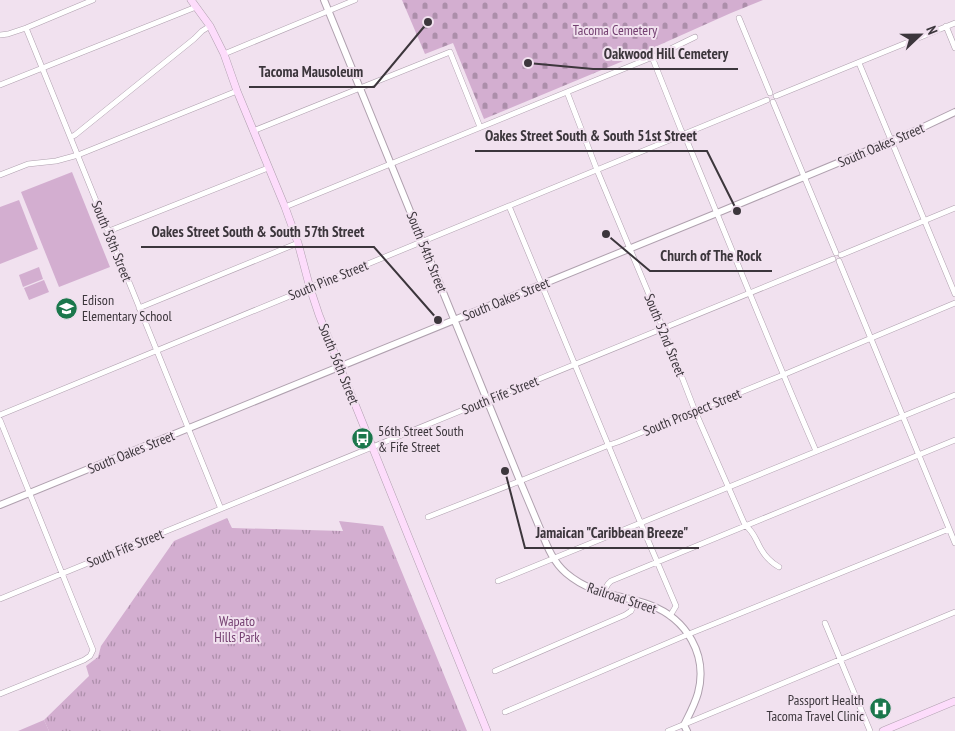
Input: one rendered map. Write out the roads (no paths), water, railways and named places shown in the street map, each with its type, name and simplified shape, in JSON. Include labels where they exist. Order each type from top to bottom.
[{"type":"main road","name":"South 56th Street","points":[[190,0],[210,26],[224,54],[237,91],[285,207],[298,243],[319,315],[487,731]]},
{"type":"main road","points":[[883,731],[955,701]]},
{"type":"street","points":[[0,35],[26,28],[93,0]]},
{"type":"street","name":"South 54th Street","points":[[324,0],[520,481],[554,558]]},
{"type":"street","points":[[224,54],[355,0]]},
{"type":"street","points":[[0,85],[196,7]]},
{"type":"street","points":[[739,18],[770,93],[773,93],[772,100],[839,256],[870,338],[955,543]]},
{"type":"street","name":"South Pine Street","points":[[0,415],[772,100],[955,23]]},
{"type":"street","points":[[71,137],[76,135],[210,26]]},
{"type":"street","points":[[946,26],[955,48]]},
{"type":"street","name":"South 58th Street","points":[[26,28],[220,509]]},
{"type":"street","points":[[285,207],[652,57],[695,37]]},
{"type":"street","points":[[253,131],[450,52],[480,127]]},
{"type":"street","points":[[652,57],[816,451]]},
{"type":"street","points":[[859,63],[955,294]]},
{"type":"street","points":[[0,175],[28,164],[56,161],[78,155],[237,91]]},
{"type":"street","name":"South 52nd Street","points":[[566,92],[695,410],[745,525],[755,536],[762,551],[779,567]]},
{"type":"street","name":"South Oakes Street","points":[[0,505],[892,141],[955,112]]},
{"type":"street","points":[[108,231],[268,168]]},
{"type":"street","points":[[509,206],[676,606],[670,616]]},
{"type":"street","points":[[839,256],[955,208]]},
{"type":"street","points":[[139,308],[298,243]]},
{"type":"street","name":"South Fife Street","points":[[0,599],[833,258],[836,261],[839,256]]},
{"type":"street","name":"South Prospect Street","points":[[428,518],[783,375],[955,303]]},
{"type":"street","points":[[498,581],[955,395]]},
{"type":"street","points":[[0,420],[93,650],[88,657],[81,661],[0,694]]},
{"type":"street","points":[[603,593],[611,581],[955,440]]},
{"type":"street","points":[[505,712],[689,634],[949,528]]},
{"type":"street","name":"Railroad Street","points":[[554,558],[564,571],[585,586],[657,608],[670,616],[689,634]]},
{"type":"street","points":[[495,671],[625,616],[636,601]]},
{"type":"street","points":[[668,731],[684,729],[840,659],[955,612]]},
{"type":"street","points":[[825,623],[870,731]]},
{"type":"street","points":[[684,729],[698,694],[701,673],[697,652],[689,634]]},
{"type":"place","name":"Tacoma Mausoleum","points":[[428,22]]},
{"type":"place","name":"Oakwood Hill Cemetery","points":[[528,63]]},
{"type":"place","name":"Oakes Street South & South 51st Street","points":[[737,211]]},
{"type":"place","name":"Church of The Rock","points":[[606,234]]},
{"type":"place","name":"Edison Elementary School","points":[[66,308]]},
{"type":"place","name":"Oakes Street South & South 57th Street","points":[[438,320]]},
{"type":"place","name":"56th Street South & Fife Street","points":[[362,439]]},
{"type":"place","name":"Jamaican \"Caribbean Breeze\"","points":[[505,471]]},
{"type":"place","name":"Passport Health Tacoma Travel Clinic","points":[[880,708]]},
{"type":"park label","name":"Tacoma Cemetery","points":[[615,30]]},
{"type":"park label","name":"Wapato Hills Park","points":[[237,630]]}]
